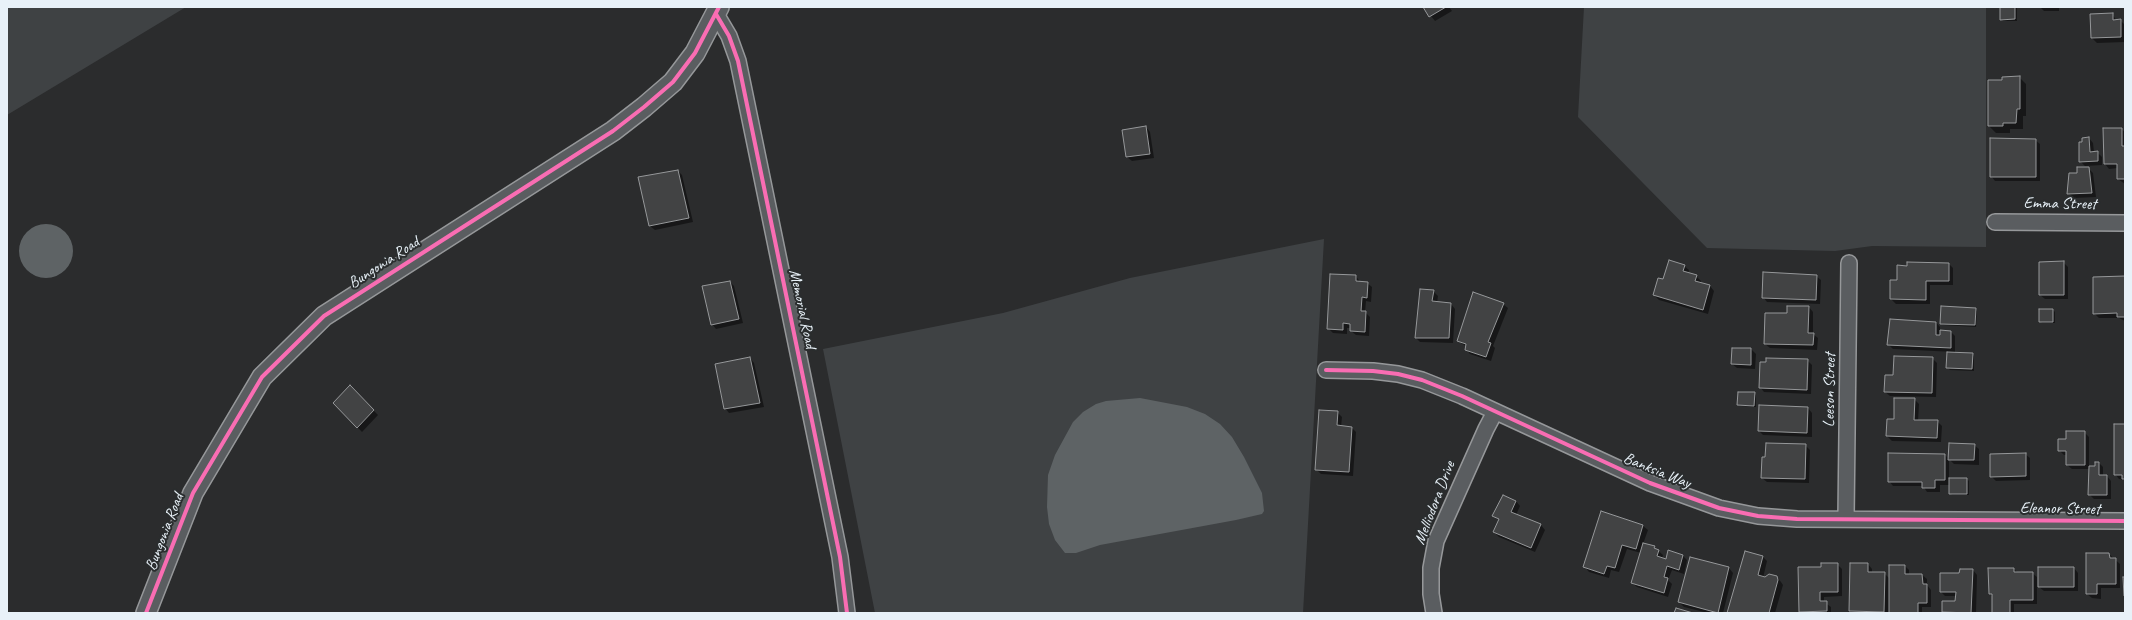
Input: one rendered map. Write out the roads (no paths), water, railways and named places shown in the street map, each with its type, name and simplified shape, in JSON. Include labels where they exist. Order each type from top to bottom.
[{"type":"street","name":"Bungonia Road","points":[[146,613],[193,493],[262,377],[324,316],[613,131],[644,107],[673,82],[696,53],[718,10]]},
{"type":"street","name":"Memorial Road","points":[[718,10],[738,61],[840,558],[847,613]]},
{"type":"street","name":"Emma Street","points":[[1995,222],[2125,223]]},
{"type":"street","name":"Leeson Street","points":[[1846,518],[1849,263]]},
{"type":"street","name":"Banksia Way","points":[[1326,370],[1373,371],[1398,374],[1422,380],[1650,483],[1719,508],[1758,516],[1797,519],[1846,518],[1995,520]]},
{"type":"street","name":"Melliodora Drive","points":[[1434,613],[1431,594],[1431,568],[1436,541],[1482,436],[1495,412]]},
{"type":"street","name":"Eleanor Street","points":[[1995,520],[2125,522]]}]
